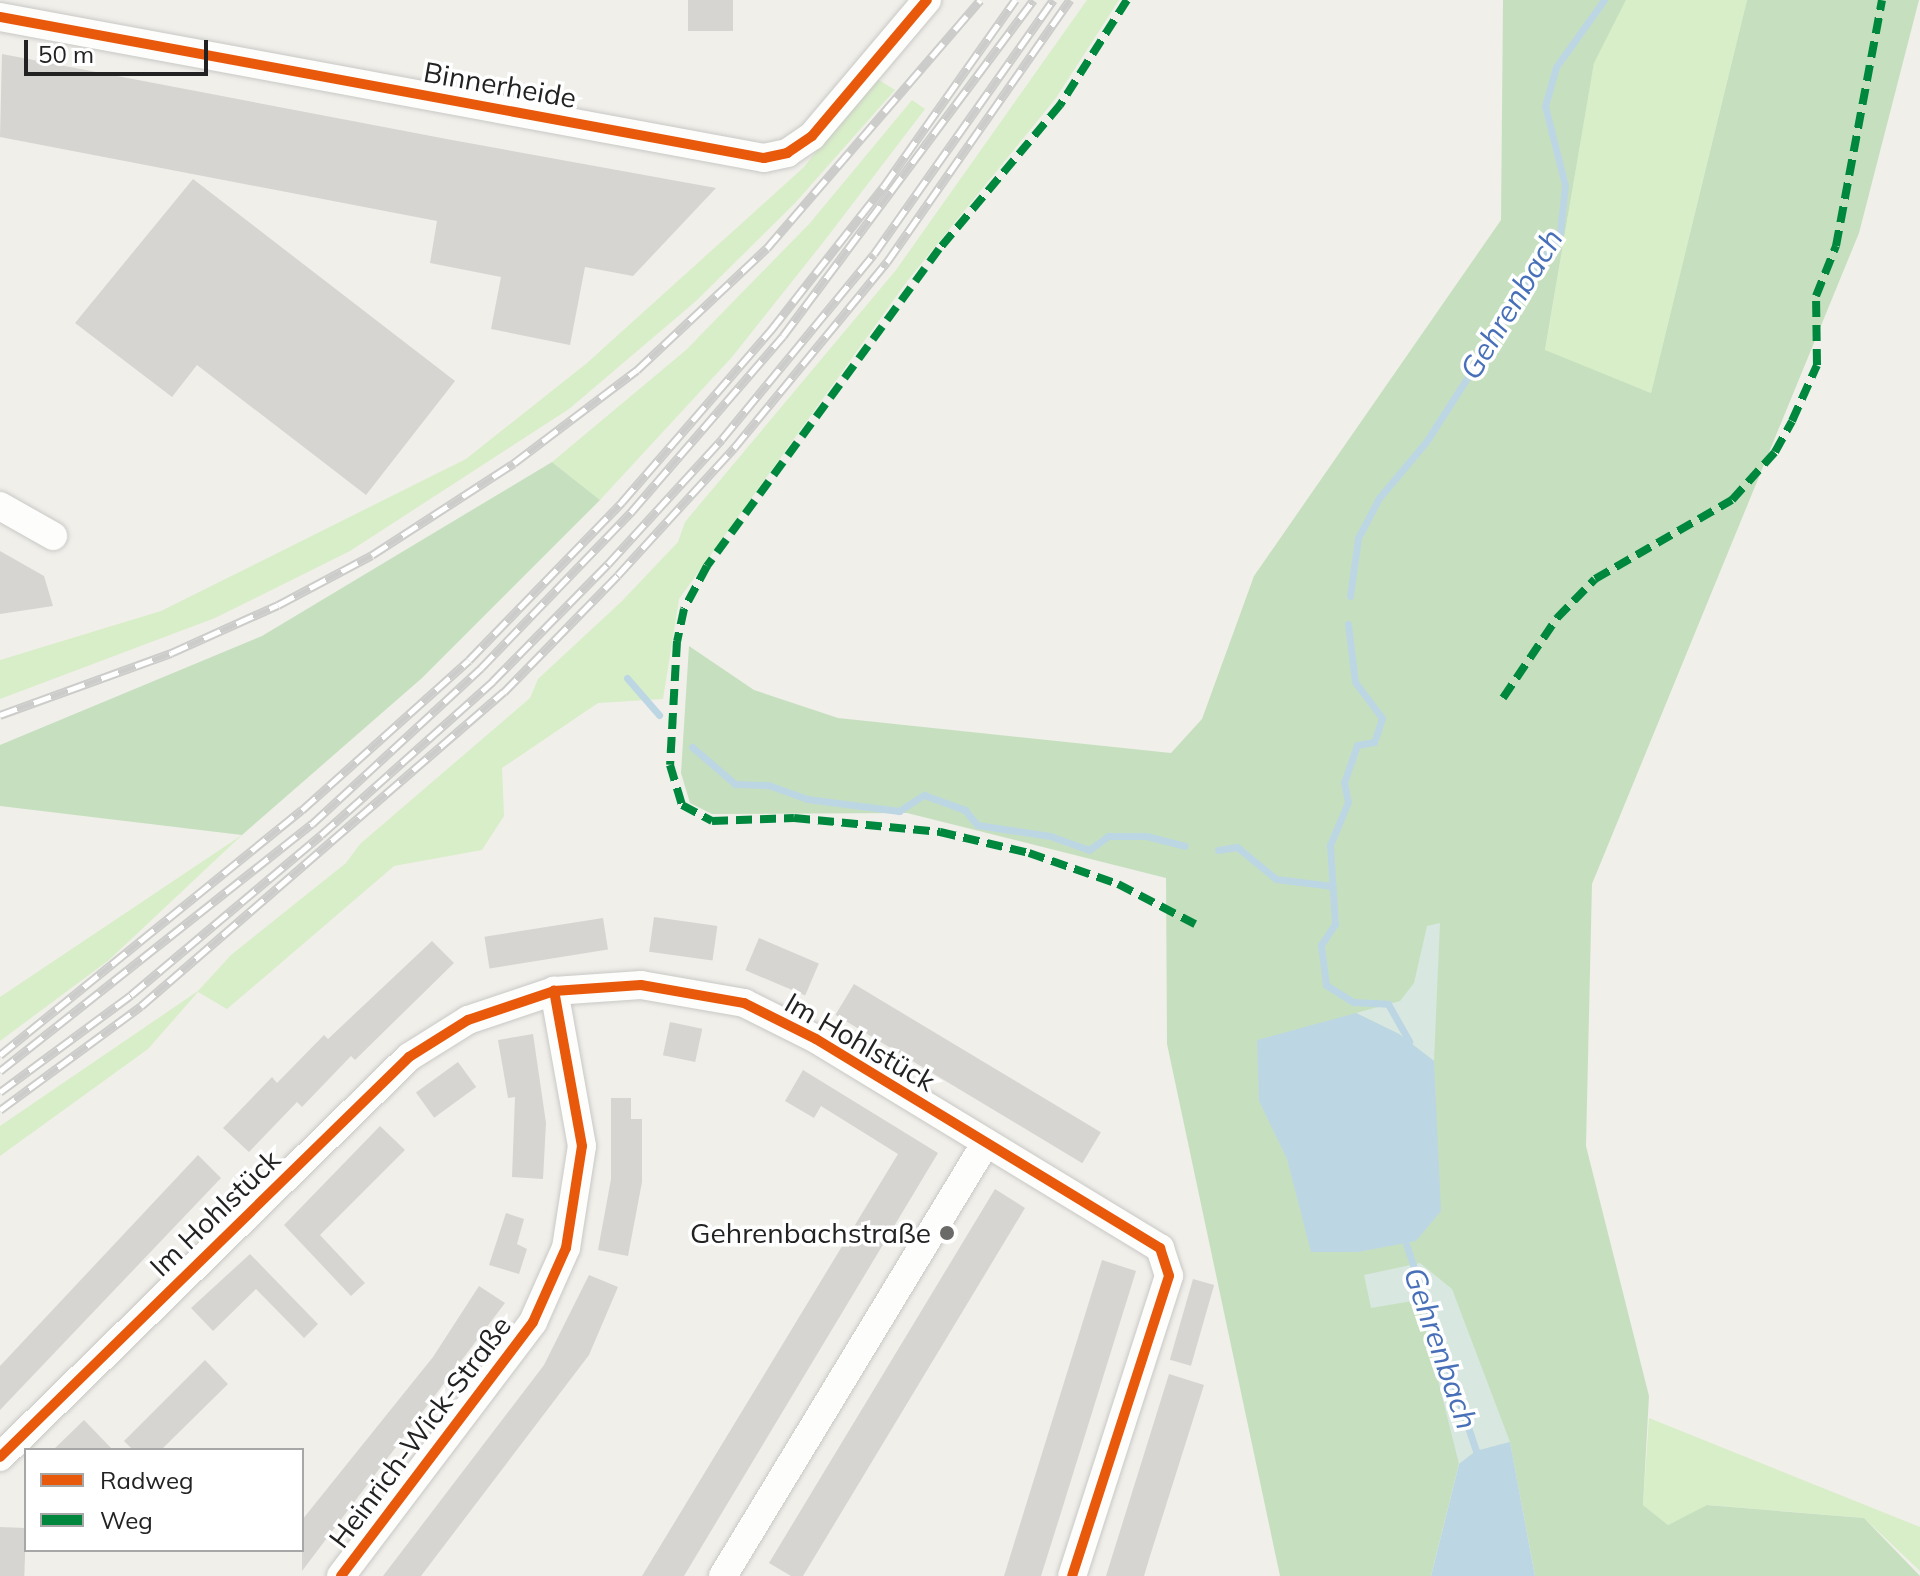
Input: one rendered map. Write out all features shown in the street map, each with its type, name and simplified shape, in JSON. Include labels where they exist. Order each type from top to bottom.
[{"type":"street","name":"Binnerheide","points":[[0,17],[764,158],[787,153],[812,136],[927,0]]},
{"type":"street","points":[[0,506],[53,536]]},
{"type":"street","name":"Im Hohlstück","points":[[0,1457],[409,1057],[468,1020],[554,991],[641,985],[744,1003],[816,1039],[1160,1248],[1169,1276],[1072,1576]]},
{"type":"street","name":"Heinrich-Wick-Straße","points":[[341,1576],[533,1322],[566,1248],[582,1146],[554,991]]},
{"type":"street","points":[[723,1576],[985,1144]]},
{"type":"green space","points":[[1087,0],[1119,0],[1056,98],[908,280],[679,599],[663,699],[598,703],[502,768],[504,816],[482,850],[394,866],[227,1009],[198,992],[148,1049],[0,1156],[0,1126],[198,991],[231,955],[346,863],[360,844],[530,698],[538,679],[622,601],[678,542],[685,522],[896,270]]},
{"type":"green space","points":[[1503,0],[1626,0],[1594,63],[1545,350],[1651,393],[1747,0],[1919,0],[1859,233],[1592,884],[1586,1146],[1649,1396],[1643,1505],[1668,1525],[1707,1505],[1864,1518],[1920,1576],[1535,1576],[1510,1443],[1459,1464],[1431,1576],[1280,1576],[1167,1044],[1166,878],[907,813],[712,814],[690,803],[681,773],[689,646],[754,690],[838,718],[1171,753],[1202,719],[1254,576],[1501,220]]},
{"type":"green space","points":[[1626,0],[1747,0],[1651,393],[1545,351],[1594,62]]},
{"type":"green space","points":[[874,77],[895,90],[795,203],[696,301],[569,409],[350,551],[215,618],[0,699],[0,660],[161,611],[466,459],[587,363],[804,167]]},
{"type":"green space","points":[[912,100],[925,109],[825,240],[732,357],[600,500],[552,462],[686,350],[810,223]]},
{"type":"green space","points":[[552,462],[600,500],[422,678],[242,835],[0,806],[0,745],[262,636]]},
{"type":"green space","points":[[242,835],[109,960],[0,1041],[0,997]]},
{"type":"green space","points":[[1649,1418],[1920,1527],[1920,1571],[1864,1518],[1708,1505],[1668,1525],[1643,1505]]},
{"type":"shaded area","points":[[1440,923],[1434,1061],[1399,1034],[1356,1013],[1400,1001],[1414,983],[1427,926]]},
{"type":"shaded area","points":[[1420,1263],[1452,1289],[1510,1442],[1476,1451],[1459,1464],[1418,1300],[1371,1308],[1364,1275]]},
{"type":"water","points":[[1356,1013],[1399,1034],[1434,1061],[1441,1211],[1416,1241],[1358,1252],[1311,1252],[1287,1159],[1259,1101],[1257,1040]]},
{"type":"water","points":[[1510,1442],[1535,1576],[1431,1576],[1459,1464],[1476,1451]]},
{"type":"building","points":[[688,0],[733,0],[733,31],[688,31]]},
{"type":"building","points":[[2,54],[716,188],[633,276],[585,267],[570,345],[491,329],[501,277],[430,263],[437,221],[0,137]]},
{"type":"building","points":[[193,179],[455,381],[366,495],[197,365],[172,397],[75,323]]},
{"type":"building","points":[[0,551],[44,576],[53,606],[0,614]]},
{"type":"building","points":[[654,917],[717,926],[713,961],[649,952]]},
{"type":"building","points":[[603,918],[608,950],[489,968],[484,937]]},
{"type":"building","points":[[759,938],[819,963],[805,996],[745,970]]},
{"type":"building","points":[[432,941],[454,963],[355,1060],[351,1056],[302,1107],[297,1102],[249,1152],[223,1128],[272,1077],[277,1083],[324,1035],[328,1039]]},
{"type":"building","points":[[854,984],[1101,1132],[1082,1163],[835,1015]]},
{"type":"building","points":[[670,1022],[702,1029],[695,1062],[663,1055]]},
{"type":"building","points":[[533,1034],[546,1123],[543,1179],[512,1177],[515,1097],[508,1098],[498,1040]]},
{"type":"building","points":[[458,1062],[476,1087],[434,1118],[416,1093]]},
{"type":"building","points":[[803,1070],[938,1153],[684,1576],[642,1576],[898,1154],[821,1106],[814,1118],[785,1101]]},
{"type":"building","points":[[611,1098],[631,1098],[631,1119],[642,1119],[642,1182],[628,1256],[598,1250],[611,1179]]},
{"type":"building","points":[[380,1126],[405,1150],[320,1235],[365,1283],[351,1296],[284,1225]]},
{"type":"building","points":[[198,1155],[221,1178],[0,1410],[0,1366]]},
{"type":"building","points":[[995,1189],[1025,1208],[803,1576],[791,1576],[769,1563]]},
{"type":"building","points":[[506,1213],[524,1219],[517,1244],[527,1249],[519,1274],[489,1265]]},
{"type":"building","points":[[250,1254],[318,1324],[304,1338],[256,1289],[213,1331],[191,1308]]},
{"type":"building","points":[[1102,1260],[1136,1271],[1041,1576],[1004,1576]]},
{"type":"building","points":[[589,1275],[618,1287],[589,1355],[421,1576],[383,1576],[544,1365]]},
{"type":"building","points":[[1193,1279],[1214,1285],[1191,1366],[1170,1360]]},
{"type":"building","points":[[479,1286],[505,1303],[302,1571],[304,1518],[433,1357]]},
{"type":"building","points":[[205,1360],[228,1384],[163,1448],[131,1448],[124,1441]]},
{"type":"building","points":[[1169,1374],[1204,1385],[1144,1576],[1106,1576]]},
{"type":"building","points":[[84,1420],[111,1448],[55,1448]]},
{"type":"building","points":[[0,1527],[24,1528],[24,1576],[0,1576]]},
{"type":"waterway","name":"Gehrenbach","points":[[1350,596],[1358,538],[1379,498],[1426,442],[1560,233],[1565,185],[1545,106],[1556,67],[1604,0]]},
{"type":"waterway","name":"Gehrenbach","points":[[1348,624],[1355,682],[1382,718],[1374,742],[1357,745],[1344,782],[1348,802],[1330,845],[1335,924],[1321,945],[1326,985],[1353,1002],[1388,1004],[1409,1041]]},
{"type":"waterway","points":[[627,678],[659,715]]},
{"type":"waterway","points":[[692,747],[735,784],[768,785],[807,799],[899,811],[924,795],[965,810],[977,825],[1050,836],[1089,850],[1108,836],[1146,836],[1185,846]]},
{"type":"waterway","points":[[1218,850],[1237,847],[1276,879],[1333,886]]},
{"type":"waterway","name":"Gehrenbach","points":[[1406,1244],[1476,1451]]},
{"type":"railway","points":[[0,715],[171,653],[278,605],[372,555],[514,463],[637,370],[767,248],[980,0]]},
{"type":"railway","points":[[0,1055],[302,810],[469,660],[622,502],[771,330],[884,186],[1015,0]]},
{"type":"railway","points":[[0,1071],[312,824],[481,668],[632,511],[783,336],[1033,0]]},
{"type":"railway","points":[[0,1092],[131,995],[321,835],[493,681],[608,564],[722,439],[874,254],[1053,0]]},
{"type":"railway","points":[[0,1110],[141,1006],[504,692],[618,575],[734,448],[887,262],[1070,0]]},
{"type":"marked path","points":[[1127,0],[1060,105],[939,249],[707,566],[684,609],[677,641],[670,765],[682,805],[712,821],[794,818],[940,832],[1029,853],[1118,884],[1195,924]]},
{"type":"marked path","points":[[1503,698],[1557,618],[1595,579],[1732,500],[1775,452],[1792,421],[1817,365],[1816,296],[1836,246],[1882,0]]},
{"type":"cycle path","points":[[0,17],[764,158],[787,153],[812,136],[927,0]]},
{"type":"cycle path","points":[[0,1457],[409,1057],[468,1020],[554,991],[641,985],[744,1003],[816,1039],[1160,1248],[1169,1276],[1072,1576]]},
{"type":"cycle path","points":[[341,1576],[533,1322],[566,1248],[582,1146],[554,991]]},
{"type":"place","name":"Gehrenbachstraße","points":[[947,1233]]}]
